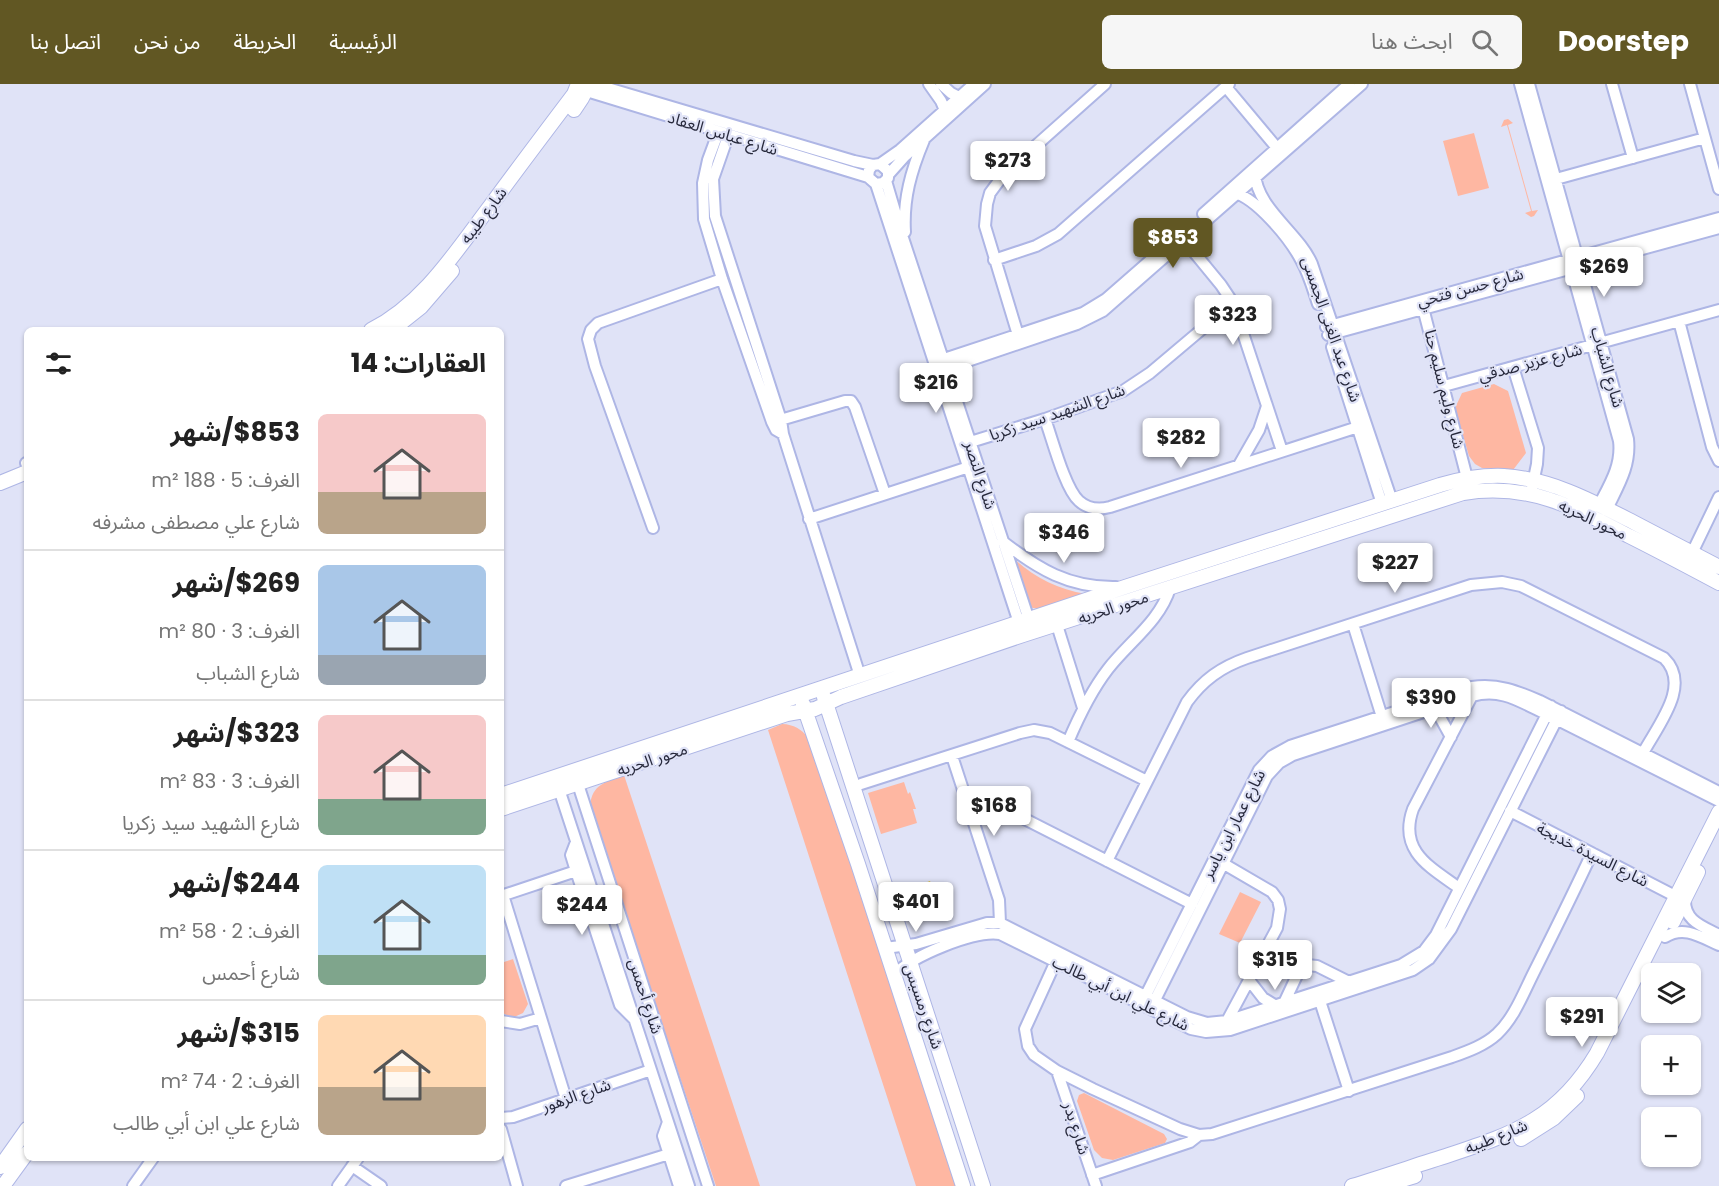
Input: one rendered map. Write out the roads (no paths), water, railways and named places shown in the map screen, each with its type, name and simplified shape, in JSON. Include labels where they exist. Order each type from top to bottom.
[{"type":"main road","name":"شارع طيبه","points":[[376,327],[412,302],[441,270],[585,86]]},
{"type":"main road","name":"شارع طيبه","points":[[396,327],[411,316],[444,281],[585,86]]},
{"type":"main road","points":[[0,473],[24,467]]},
{"type":"main road","points":[[0,483],[24,468]]},
{"type":"main road","name":"محور الحريه","points":[[575,777],[787,714],[826,705],[881,676],[1026,628],[1125,587],[1467,478],[1502,476],[1532,487],[1719,583]]},
{"type":"main road","name":"محور الحريه","points":[[1026,628],[1057,625],[1453,495],[1493,490],[1532,487],[1569,491],[1719,567]]},
{"type":"main road","name":"محور الحريه","points":[[504,794],[575,777],[821,688],[860,676],[881,676]]},
{"type":"main road","name":"شارع رمسيس","points":[[821,688],[983,1186]]},
{"type":"main road","name":"شارع رمسيس","points":[[800,696],[963,1186]]},
{"type":"main road","name":"محور الحريه","points":[[504,808],[557,783]]},
{"type":"main road","name":"شارع طيبه","points":[[1383,1186],[1414,1181],[1522,1138],[1544,1126],[1580,1093],[1599,1066],[1665,937],[1719,812]]},
{"type":"main road","name":"شارع طيبه","points":[[1352,1186],[1504,1137],[1529,1124],[1557,1103],[1580,1079],[1597,1053],[1680,898],[1719,831]]},
{"type":"main road","points":[[0,1167],[24,1133]]},
{"type":"main road","points":[[3,1186],[24,1157]]},
{"type":"street","points":[[929,84],[947,113]]},
{"type":"street","points":[[941,84],[962,99]]},
{"type":"street","points":[[880,179],[869,170],[900,150],[947,113],[974,84]]},
{"type":"street","points":[[962,99],[986,84]]},
{"type":"street","points":[[1018,335],[985,226],[990,193],[1004,174],[1105,84]]},
{"type":"street","points":[[1255,173],[1276,148],[1349,84]]},
{"type":"street","points":[[940,365],[1077,324],[1094,316],[1118,300],[1255,173],[1362,84]]},
{"type":"street","name":"شارع الشباب","points":[[1520,84],[1629,447],[1626,470],[1603,507]]},
{"type":"street","name":"شارع الشباب","points":[[1529,84],[1557,179],[1575,263]]},
{"type":"street","points":[[1612,84],[1633,158]]},
{"type":"street","points":[[1690,84],[1719,189]]},
{"type":"street","points":[[994,260],[1036,246],[1058,234],[1228,85],[1276,148]]},
{"type":"street","name":"شارع عباس العقاد","points":[[585,86],[723,134],[880,179]]},
{"type":"street","name":"شارع عباس العقاد","points":[[585,86],[854,161],[877,165]]},
{"type":"street","points":[[880,179],[925,138],[947,113]]},
{"type":"street","points":[[723,134],[705,172],[703,207],[707,230],[722,279],[783,435],[860,676]]},
{"type":"street","points":[[723,134],[713,179],[715,216],[776,421]]},
{"type":"street","points":[[905,245],[906,192],[925,138]]},
{"type":"street","points":[[1557,179],[1705,138]]},
{"type":"street","points":[[877,165],[886,168],[880,179]]},
{"type":"street","name":"شارع عبد الغنى الجمسى","points":[[1255,173],[1261,195],[1310,258],[1358,427],[1387,502]]},
{"type":"street","name":"شارع النصر","points":[[880,179],[905,245],[940,365]]},
{"type":"street","name":"شارع النصر","points":[[880,179],[1026,628]]},
{"type":"street","points":[[940,365],[1074,316],[1106,299],[1234,192]]},
{"type":"street","name":"شارع عبد الغنى الجمسى","points":[[1234,192],[1253,201],[1295,249],[1305,268],[1330,330],[1387,502]]},
{"type":"street","name":"شارع حسن فتحي","points":[[1575,263],[1719,218]]},
{"type":"street","name":"شارع حسن فتحي","points":[[1330,330],[1575,263],[1719,228]]},
{"type":"street","points":[[1184,240],[1233,303],[1282,451]]},
{"type":"street","points":[[653,528],[602,389],[589,343],[589,334],[598,323],[722,279]]},
{"type":"street","name":"شارع الشهيد سيد زكريا","points":[[965,444],[1132,386],[1233,303]]},
{"type":"street","name":"شارع وليم سليم حنا","points":[[1423,305],[1467,478]]},
{"type":"street","name":"شارع عزيز صدقي","points":[[1444,386],[1719,310]]},
{"type":"street","points":[[1679,321],[1712,447],[1719,461]]},
{"type":"street","points":[[1513,367],[1538,448],[1532,487]]},
{"type":"street","points":[[776,421],[851,401],[885,494]]},
{"type":"street","points":[[1239,465],[1256,436],[1267,406]]},
{"type":"street","points":[[1045,418],[1074,495],[1087,506],[1095,509],[1110,507],[1358,427]]},
{"type":"street","points":[[809,519],[972,466]]},
{"type":"street","points":[[1692,553],[1719,497]]},
{"type":"street","points":[[998,543],[1060,578],[1092,586],[1125,587]]},
{"type":"street","points":[[1107,861],[1187,702],[1212,674],[1236,662],[1471,585],[1502,582],[1530,589],[1658,654],[1670,663],[1676,677],[1675,692],[1643,753]]},
{"type":"street","points":[[1068,742],[1083,708],[1106,671],[1159,612],[1170,588]]},
{"type":"street","points":[[1353,624],[1382,717]]},
{"type":"street","points":[[1057,625],[1083,708]]},
{"type":"street","name":"شارع عمار ابن ياسر","points":[[1148,1002],[1192,904],[1258,770],[1267,760],[1290,746],[1479,686],[1502,687],[1719,801]]},
{"type":"street","name":"شارع عمار ابن ياسر","points":[[1148,1002],[1224,864],[1267,776],[1283,760],[1472,696],[1501,693],[1554,713],[1643,753],[1719,792]]},
{"type":"street","points":[[1459,888],[1421,859],[1412,844],[1409,827],[1413,808],[1472,696]]},
{"type":"street","points":[[1435,708],[1451,737]]},
{"type":"street","name":"شارع علي ابن أبي طالب","points":[[1000,923],[1148,1002],[1191,1029],[1214,1033],[1230,1030],[1404,974],[1430,959],[1451,929],[1510,811],[1554,713]]},
{"type":"street","name":"شارع علي ابن أبي طالب","points":[[894,975],[909,962],[977,935],[994,933],[1006,936],[1148,1002],[1200,1022],[1214,1023],[1280,1005],[1408,962],[1431,944],[1554,713]]},
{"type":"street","points":[[861,784],[1027,731],[1042,731],[1147,781]]},
{"type":"street","points":[[885,948],[904,946],[987,922],[1000,923],[999,900],[952,756]]},
{"type":"street","name":"شارع أحمس","points":[[575,777],[708,1186]]},
{"type":"street","name":"شارع أحمس","points":[[557,783],[689,1186]]},
{"type":"street","points":[[969,809],[980,801],[991,802],[1192,904]]},
{"type":"street","name":"شارع السيدة خديجة","points":[[1510,811],[1680,898]]},
{"type":"street","points":[[576,842],[571,855],[576,871],[620,1005],[634,1019]]},
{"type":"street","points":[[1056,961],[1026,1024],[1025,1035],[1034,1055],[1057,1071],[1101,1094],[1180,1129],[1203,1131],[1349,1091],[1464,1053],[1483,1044],[1499,1032],[1523,995],[1563,917],[1592,853]]},
{"type":"street","points":[[1224,864],[1272,892],[1278,900],[1280,909],[1277,928],[1227,1021]]},
{"type":"street","points":[[504,894],[576,871]]},
{"type":"street","points":[[1680,898],[1693,921],[1719,935]]},
{"type":"street","points":[[504,901],[566,1099]]},
{"type":"street","points":[[1665,937],[1676,932],[1688,931],[1719,945]]},
{"type":"street","points":[[1249,980],[1263,998],[1280,1005],[1299,971],[1307,966],[1317,966],[1349,982]]},
{"type":"street","points":[[1320,1001],[1349,1091]]},
{"type":"street","points":[[504,1021],[520,1024],[541,1018]]},
{"type":"street","points":[[648,1059],[664,1054]]},
{"type":"street","name":"شارع بدر","points":[[1057,1071],[1094,1181]]},
{"type":"street","name":"شارع الزهور","points":[[504,1118],[653,1075],[671,1074]]},
{"type":"street","points":[[668,1122],[663,1136],[679,1186]]},
{"type":"street","points":[[1094,1181],[1190,1142],[1203,1131]]},
{"type":"street","points":[[504,1140],[517,1186]]},
{"type":"street","points":[[566,1186],[669,1154]]},
{"type":"street","points":[[133,1186],[151,1161]]},
{"type":"street","points":[[338,1186],[355,1162],[381,1186]]}]
